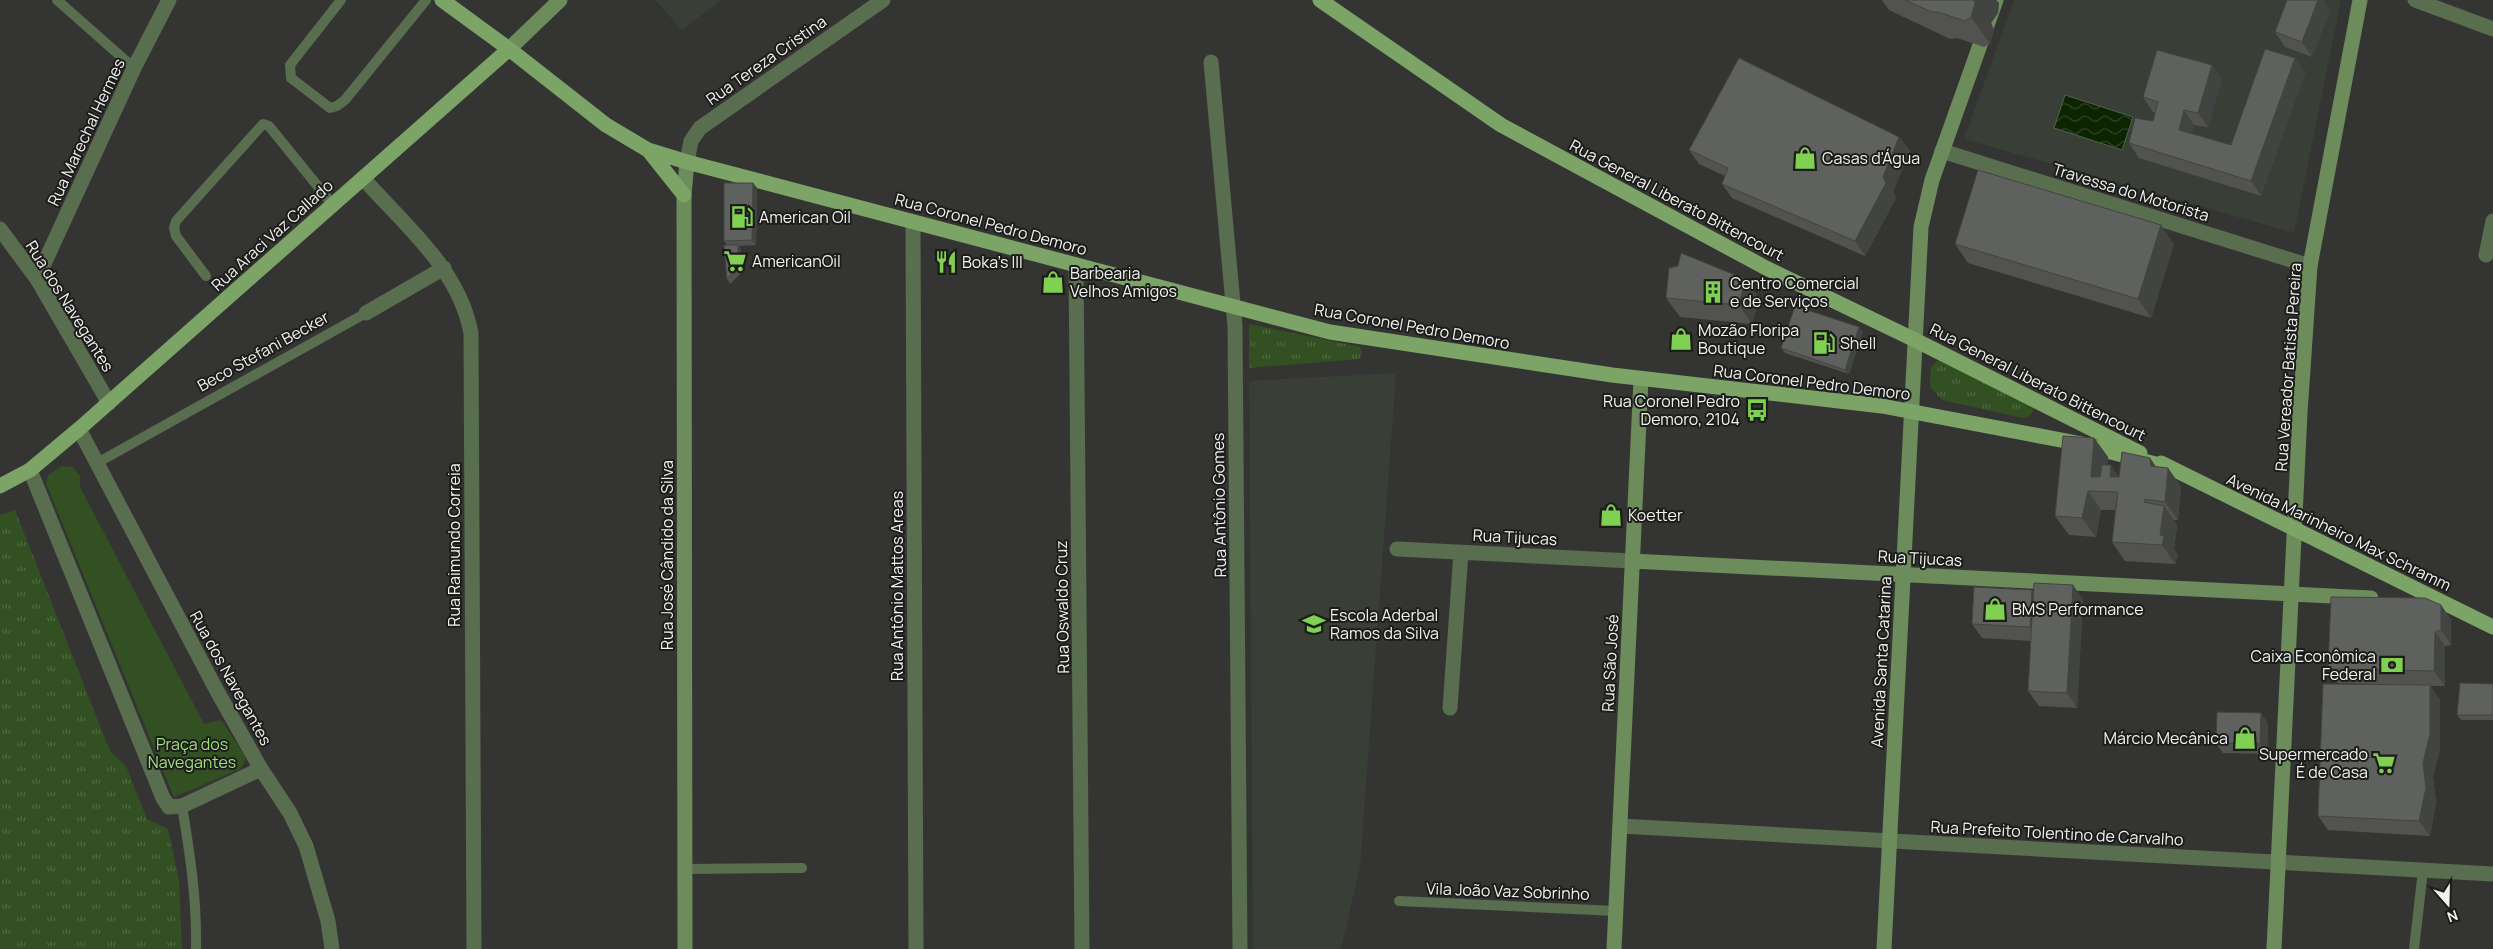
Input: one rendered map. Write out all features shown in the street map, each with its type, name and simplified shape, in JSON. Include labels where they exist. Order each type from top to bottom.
[{"type":"main road","name":"Rua Coronel Pedro Demoro","points":[[442,0],[509,49],[606,125],[648,150],[687,162],[1330,332],[1372,340],[1641,379],[1910,411],[2082,444],[2170,468]]},
{"type":"main road","name":"Rua General Liberato Bittencourt","points":[[1320,0],[1501,125],[1766,268],[1915,340],[2170,468]]},
{"type":"main road","name":"Rua Araci Vaz Callado","points":[[0,485],[30,470],[80,429],[509,49]]},
{"type":"main road","points":[[648,150],[684,195]]},
{"type":"main road","name":"Avenida Marinheiro Max Schramm","points":[[2170,468],[2493,628]]},
{"type":"street","name":"Rua Marechal Hermes","points":[[37,279],[134,68],[169,0]]},
{"type":"street","name":"Rua Araci Vaz Callado","points":[[509,49],[560,0]]},
{"type":"street","name":"Rua Tereza Cristina","points":[[687,162],[691,142],[700,128],[883,0]]},
{"type":"street","name":"Avenida Santa Catarina","points":[[1884,949],[1910,411],[1921,227],[1932,180],[1996,0]]},
{"type":"street","name":"Rua Vereador Batista Pereira","points":[[2274,949],[2294,530],[2310,266],[2360,0]]},
{"type":"street","points":[[2415,0],[2493,29]]},
{"type":"street","name":"Rua Antônio Gomes","points":[[1211,62],[1233,307],[1240,949]]},
{"type":"street","name":"Travessa do Motorista","points":[[1942,151],[2310,266]]},
{"type":"street","name":"Rua José Cândido da Silva","points":[[685,949],[684,195],[687,162]]},
{"type":"street","name":"Rua Raimundo Correia","points":[[363,178],[444,268],[463,302],[471,332],[474,949]]},
{"type":"street","points":[[2486,255],[2493,221]]},
{"type":"street","name":"Rua Antônio Mattos Areas","points":[[913,222],[916,949]]},
{"type":"street","name":"Rua dos Navegantes","points":[[0,229],[37,279],[110,403]]},
{"type":"street","name":"Rua Oswaldo Cruz","points":[[1076,265],[1082,949]]},
{"type":"street","name":"Beco Stefani Becker","points":[[366,313],[444,268]]},
{"type":"street","name":"Rua São José","points":[[1614,949],[1641,379]]},
{"type":"street","name":"Rua dos Navegantes","points":[[80,429],[216,691],[261,769],[290,813],[306,846],[328,921],[332,949]]},
{"type":"street","points":[[30,470],[163,798],[169,807],[182,806],[261,769]]},
{"type":"street","name":"Rua Tijucas","points":[[1397,549],[2381,599]]},
{"type":"street","points":[[1450,708],[1461,552]]},
{"type":"street","points":[[2401,600],[2440,602]]},
{"type":"street","name":"Rua Prefeito Tolentino de Carvalho","points":[[1620,826],[2493,874]]},
{"type":"lane","points":[[57,0],[134,68]]},
{"type":"lane","points":[[341,0],[290,65],[289,72],[291,78],[330,108],[337,106],[345,100],[426,0]]},
{"type":"lane","points":[[206,276],[176,236],[174,228],[176,221],[263,124],[269,126],[333,205]]},
{"type":"lane","name":"Beco Stefani Becker","points":[[97,463],[366,313]]},
{"type":"lane","points":[[182,806],[193,874],[196,949]]},
{"type":"lane","points":[[685,869],[802,868]]},
{"type":"lane","points":[[2414,949],[2423,870]]},
{"type":"lane","name":"Vila João Vaz Sobrinho","points":[[1399,901],[1616,911]]},
{"type":"shaded area","points":[[655,0],[721,0],[682,30]]},
{"type":"shaded area","points":[[2014,0],[2341,0],[2294,233],[1964,139]]},
{"type":"shaded area","name":"Escola Aderbal Ramos da Silva","points":[[1396,373],[1360,867],[1341,949],[1253,949],[1249,381]]},
{"type":"green space","points":[[1249,324],[1360,347],[1362,353],[1359,359],[1249,368]]},
{"type":"green space","points":[[1937,361],[1945,361],[2034,408],[2031,415],[2023,418],[1942,400],[1930,387],[1931,367]]},
{"type":"green space","name":"Praça dos Navegantes","points":[[62,466],[73,467],[80,476],[80,487],[204,724],[221,720],[245,756],[245,761],[240,769],[174,797],[46,483],[48,475]]},
{"type":"green space","points":[[15,510],[110,751],[126,766],[147,819],[168,829],[179,880],[182,949],[0,949],[0,515]]},
{"type":"water","points":[[2065,95],[2133,117],[2122,150],[2054,128]]},
{"type":"building","points":[[1905,0],[1974,0],[1975,3],[1971,17],[1965,21],[1938,12],[1932,12]]},
{"type":"building","points":[[2287,0],[2318,0],[2302,42],[2275,32]]},
{"type":"building","points":[[2265,49],[2295,58],[2251,181],[2129,143],[2135,118],[2153,121],[2158,102],[2143,97],[2157,50],[2212,65],[2198,113],[2184,110],[2179,130],[2231,145]]},
{"type":"building","name":"Casas d'Água","points":[[1739,58],[1899,137],[1883,177],[1886,183],[1855,241],[1722,184],[1728,168],[1689,150]]},
{"type":"building","points":[[1978,170],[2161,225],[2138,299],[1955,244]]},
{"type":"building","name":"American Oil","points":[[724,183],[753,183],[752,240],[724,241]]},
{"type":"building","points":[[724,245],[738,245],[738,267],[727,279]]},
{"type":"building","points":[[1681,253],[1745,279],[1739,305],[1666,298],[1669,268],[1678,266]]},
{"type":"building","name":"Shell","points":[[1795,306],[1859,327],[1845,370],[1781,348]]},
{"type":"building","points":[[2063,436],[2094,438],[2091,477],[2100,477],[2102,465],[2111,465],[2110,477],[2119,477],[2122,452],[2150,458],[2151,466],[2168,468],[2165,502],[2145,499],[2144,502],[2164,506],[2160,535],[2164,536],[2162,545],[2112,542],[2118,492],[2088,491],[2082,518],[2055,516]]},
{"type":"building","points":[[2034,583],[2073,585],[2067,693],[2028,691]]},
{"type":"building","points":[[1974,587],[2032,590],[2030,627],[1972,624]]},
{"type":"building","name":"Caixa Econômica Federal","points":[[2331,597],[2425,598],[2441,605],[2441,630],[2435,632],[2434,671],[2328,669]]},
{"type":"building","points":[[2460,683],[2493,684],[2493,715],[2457,715]]},
{"type":"building","name":"Supermercado É de Casa","points":[[2323,684],[2430,685],[2430,734],[2423,763],[2426,788],[2419,821],[2318,816]]},
{"type":"building","points":[[2217,712],[2261,713],[2260,744],[2216,743]]},
{"type":"place","name":"Casas d'Água","points":[[1805,158]]},
{"type":"place","name":"American Oil","points":[[742,217]]},
{"type":"place","name":"AmericanOil","points":[[735,261]]},
{"type":"place","name":"Boka's III","points":[[946,262]]},
{"type":"place","name":"Barbearia Velhos Amigos","points":[[1053,282]]},
{"type":"place","name":"Centro Comercial e de Serviços","points":[[1713,292]]},
{"type":"place","name":"Mozão Floripa Boutique","points":[[1681,339]]},
{"type":"place","name":"Shell","points":[[1824,343]]},
{"type":"place","name":"Rua Coronel Pedro Demoro, 2104","points":[[1757,410]]},
{"type":"place","name":"Koetter","points":[[1611,515]]},
{"type":"place","name":"BMS Performance","points":[[1995,609]]},
{"type":"place","name":"Escola Aderbal Ramos da Silva","points":[[1314,624]]},
{"type":"place","name":"Caixa Econômica Federal","points":[[2392,665]]},
{"type":"place","name":"Márcio Mecânica","points":[[2245,738]]},
{"type":"place","name":"Supermercado É de Casa","points":[[2384,763]]}]
